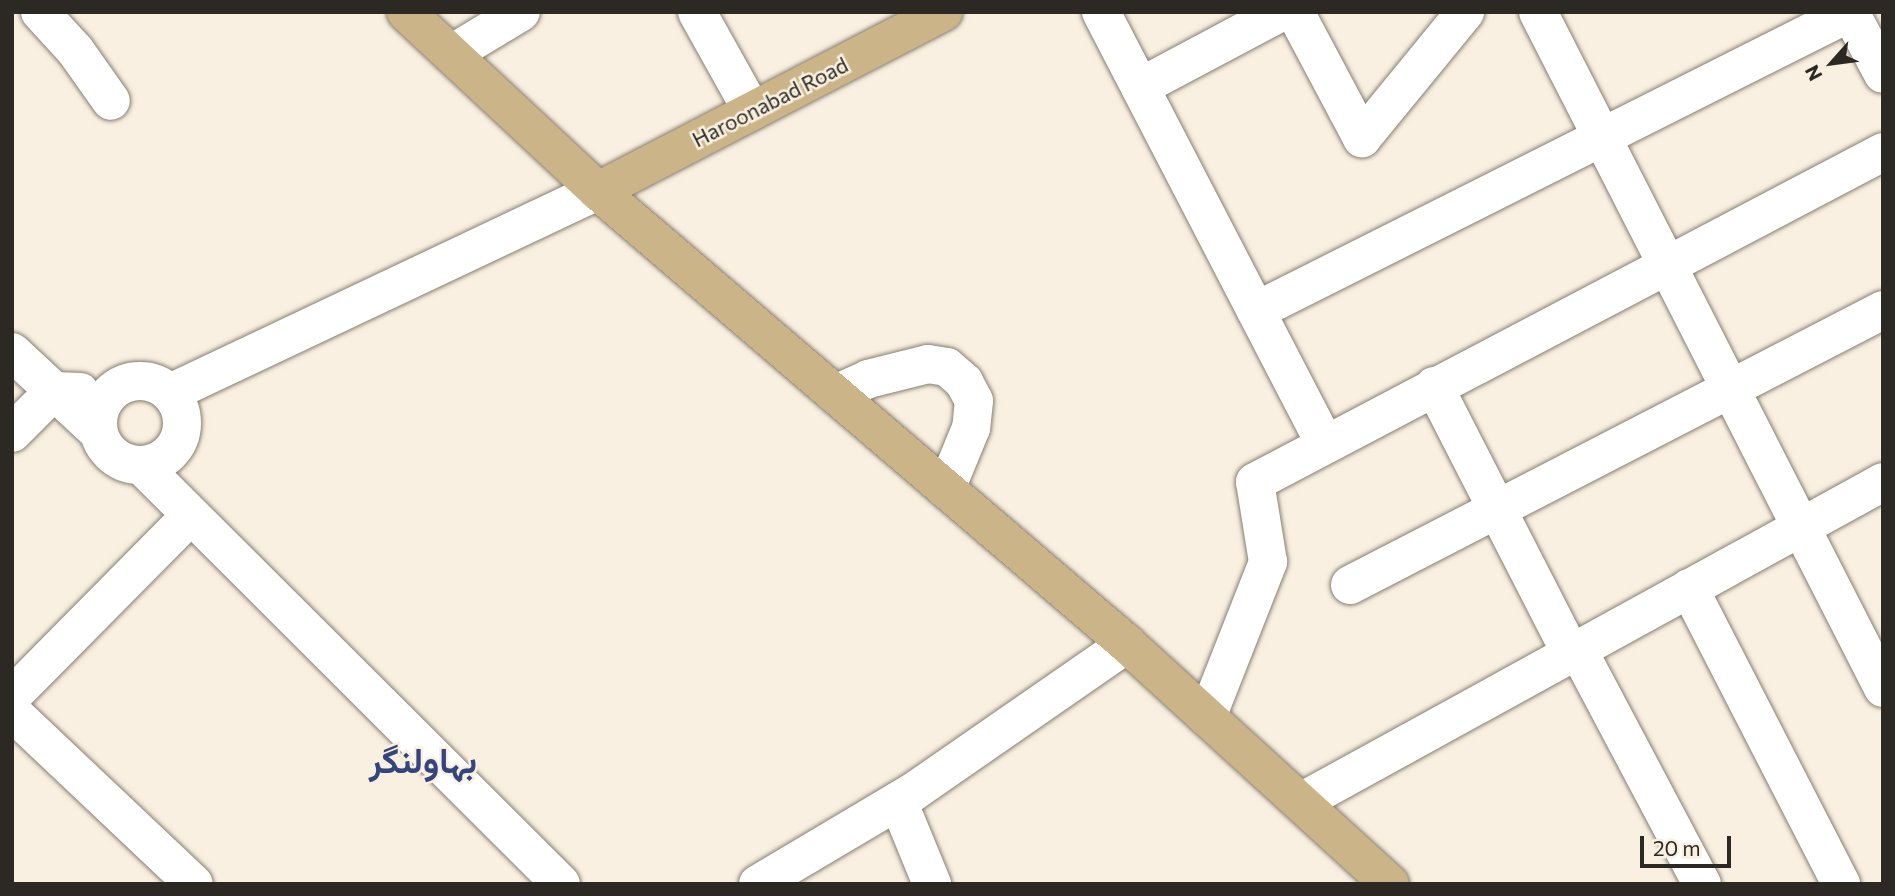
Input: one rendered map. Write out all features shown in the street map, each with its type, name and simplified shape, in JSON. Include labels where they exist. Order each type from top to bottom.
[{"type":"main road","points":[[406,12],[598,191],[1127,644],[1390,884]]},
{"type":"main road","name":"Haroonabad Road","points":[[598,191],[943,12]]},
{"type":"street","points":[[40,12],[75,50],[111,101]]},
{"type":"street","points":[[453,53],[521,12]]},
{"type":"street","points":[[697,12],[752,111]]},
{"type":"street","points":[[1101,12],[1325,444]]},
{"type":"street","points":[[1140,87],[1281,12]]},
{"type":"street","points":[[1295,12],[1362,138],[1465,12]]},
{"type":"street","points":[[1538,12],[1663,264],[1883,688]]},
{"type":"street","points":[[1256,311],[1850,12],[1883,74]]},
{"type":"street","points":[[1207,717],[1268,562],[1255,482],[1663,264],[1883,152]]},
{"type":"street","points":[[170,393],[598,191]]},
{"type":"street","points":[[1350,585],[1496,507],[1883,310]]},
{"type":"street","points":[[12,352],[98,432],[114,456],[141,465],[189,517],[561,884]]},
{"type":"street","points":[[835,394],[868,379],[928,364],[947,367],[964,382],[974,401],[971,428],[946,489]]},
{"type":"street","points":[[12,433],[54,391],[109,394],[133,380],[159,385],[170,393],[182,418],[177,445],[167,456],[141,465]]},
{"type":"street","points":[[1434,386],[1496,507],[1702,884]]},
{"type":"street","points":[[98,432],[98,418],[109,394]]},
{"type":"street","points":[[1301,802],[1575,652],[1799,525],[1883,482]]},
{"type":"street","points":[[12,696],[189,517]]},
{"type":"street","points":[[1689,587],[1842,884]]},
{"type":"street","points":[[778,879],[898,801],[1127,644]]},
{"type":"street","points":[[12,712],[194,884]]},
{"type":"street","points":[[898,801],[932,884]]},
{"type":"district","name":"بہاولنگر","points":[[423,759]]}]
